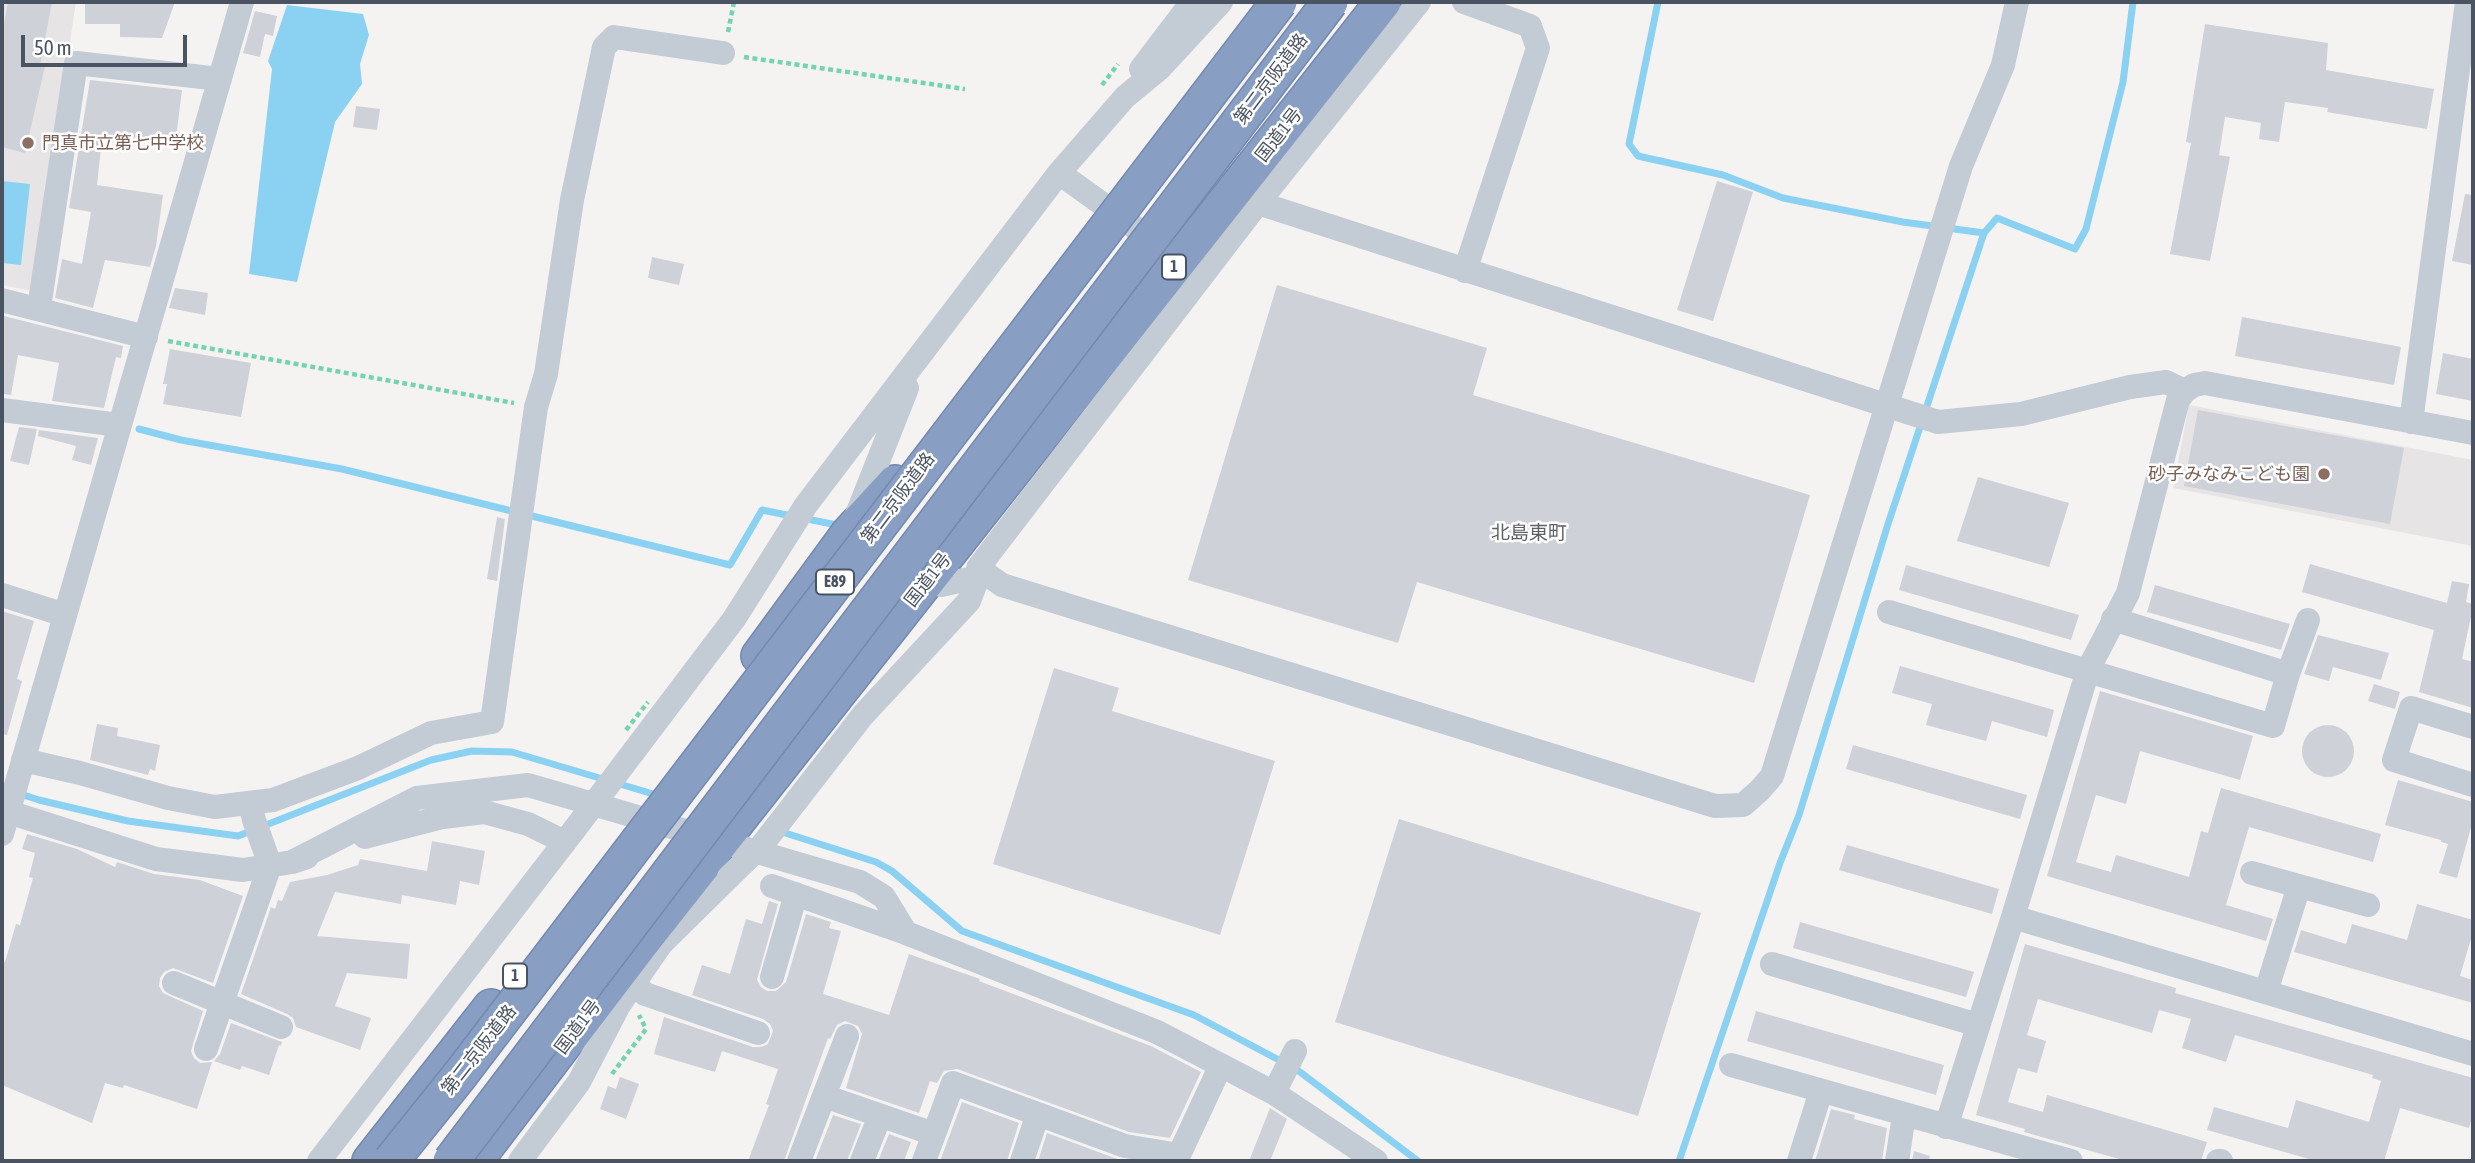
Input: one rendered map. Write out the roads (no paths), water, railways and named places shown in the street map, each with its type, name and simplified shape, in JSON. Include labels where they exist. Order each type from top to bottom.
[{"type":"highway","name":"1","points":[[370,1161],[650,803],[849,533],[974,393],[1263,2]]},
{"type":"highway","name":"第二京阪道路","points":[[391,1161],[460,1075],[1279,2]]},
{"type":"highway","name":"第二京阪道路","points":[[451,1161],[1036,386],[1330,2]]},
{"type":"highway","name":"国道1号","points":[[475,1161],[493,1146],[733,827],[927,581],[1304,124],[1383,2]]},
{"type":"street","points":[[242,2],[6,815],[156,859],[243,870],[380,831],[443,817],[484,812],[570,836]]},
{"type":"street","points":[[1125,97],[1131,83],[1192,2]]},
{"type":"street","points":[[320,1161],[734,619],[796,521],[1059,173],[1125,97],[1159,69],[1222,2]]},
{"type":"street","points":[[520,1161],[579,1082],[620,1005],[661,944],[762,845],[863,715],[968,601],[978,573],[1258,203],[1304,124],[1419,2]]},
{"type":"street","points":[[1464,2],[1530,26],[1538,48],[1465,271]]},
{"type":"street","points":[[927,581],[941,585],[978,573],[1002,586],[1675,794],[1715,806],[1743,805],[1772,776],[1961,166],[2003,65],[2017,2]]},
{"type":"street","points":[[2411,422],[2467,2]]},
{"type":"street","points":[[20,769],[80,773],[168,798],[252,812],[273,800],[358,768],[432,733],[492,722],[536,407],[546,374],[572,200],[604,47],[614,37],[723,53]]},
{"type":"street","points":[[39,308],[76,63],[220,79]]},
{"type":"street","points":[[1059,173],[1158,244],[1188,239],[1260,135],[1282,113],[1304,124]]},
{"type":"street","points":[[1258,203],[1928,418],[2021,414],[2130,387],[2166,382],[2185,391]]},
{"type":"street","points":[[2,300],[146,337]]},
{"type":"street","points":[[849,533],[918,360]]},
{"type":"street","points":[[1946,1127],[2088,670],[2127,593],[2178,400],[2185,391],[2205,383],[2473,433]]},
{"type":"street","points":[[2,410],[119,425]]},
{"type":"street","points":[[2,595],[65,615]]},
{"type":"street","points":[[1889,612],[2273,726],[2308,620]]},
{"type":"street","points":[[2113,619],[2288,674]]},
{"type":"street","points":[[2473,727],[2411,708],[2394,760],[2473,785]]},
{"type":"street","points":[[275,860],[417,798],[528,785],[650,803],[733,827],[860,882],[884,897],[906,933]]},
{"type":"street","points":[[206,1049],[275,860],[252,812]]},
{"type":"street","points":[[2252,873],[2368,905]]},
{"type":"street","points":[[772,886],[906,933],[1157,1032],[1274,1093],[1376,1161]]},
{"type":"street","points":[[2266,992],[2299,886]]},
{"type":"street","points":[[772,977],[796,894]]},
{"type":"street","points":[[2013,917],[2473,1054]]},
{"type":"street","points":[[1772,964],[1979,1025]]},
{"type":"street","points":[[174,983],[281,1027]]},
{"type":"street","points":[[634,984],[645,994],[758,1033]]},
{"type":"street","points":[[799,1161],[847,1035]]},
{"type":"street","points":[[1274,1093],[1295,1051]]},
{"type":"street","points":[[924,1161],[953,1083],[1038,1114],[1123,1154],[1179,1158],[1222,1065]]},
{"type":"street","points":[[1731,1065],[2059,1159]]},
{"type":"street","points":[[1799,1161],[1821,1091]]},
{"type":"street","points":[[824,1096],[934,1135]]},
{"type":"street","points":[[1022,1161],[1038,1114]]},
{"type":"street","points":[[1897,1161],[1904,1115]]},
{"type":"street","points":[[862,1161],[880,1116]]},
{"type":"water","points":[[287,5],[363,14],[369,35],[360,64],[362,84],[335,122],[297,282],[249,274],[272,69],[268,61]]},
{"type":"water","points":[[2,181],[30,184],[21,265],[2,263]]},
{"type":"waterway","points":[[1658,2],[1629,144],[1638,156],[1723,175],[1783,198],[1903,222],[1984,233]]},
{"type":"waterway","points":[[1679,1161],[1780,863],[1799,815],[1888,524],[1984,233],[1997,218],[2075,249],[2086,229],[2123,82],[2133,2]]},
{"type":"waterway","points":[[139,429],[181,440],[342,469],[730,565],[762,510],[842,526]]},
{"type":"waterway","points":[[2,788],[39,800],[128,821],[238,836],[431,760],[472,751],[512,752],[660,796]]},
{"type":"waterway","points":[[779,831],[876,862],[892,871],[962,931],[1194,1015],[1296,1069],[1418,1161]]},
{"type":"place","name":"門真市立第七中学校","points":[[28,143]]},
{"type":"place","name":"砂子みなみこども園","points":[[2324,474]]},
{"type":"district","name":"北島東町","points":[[1529,533]]}]
